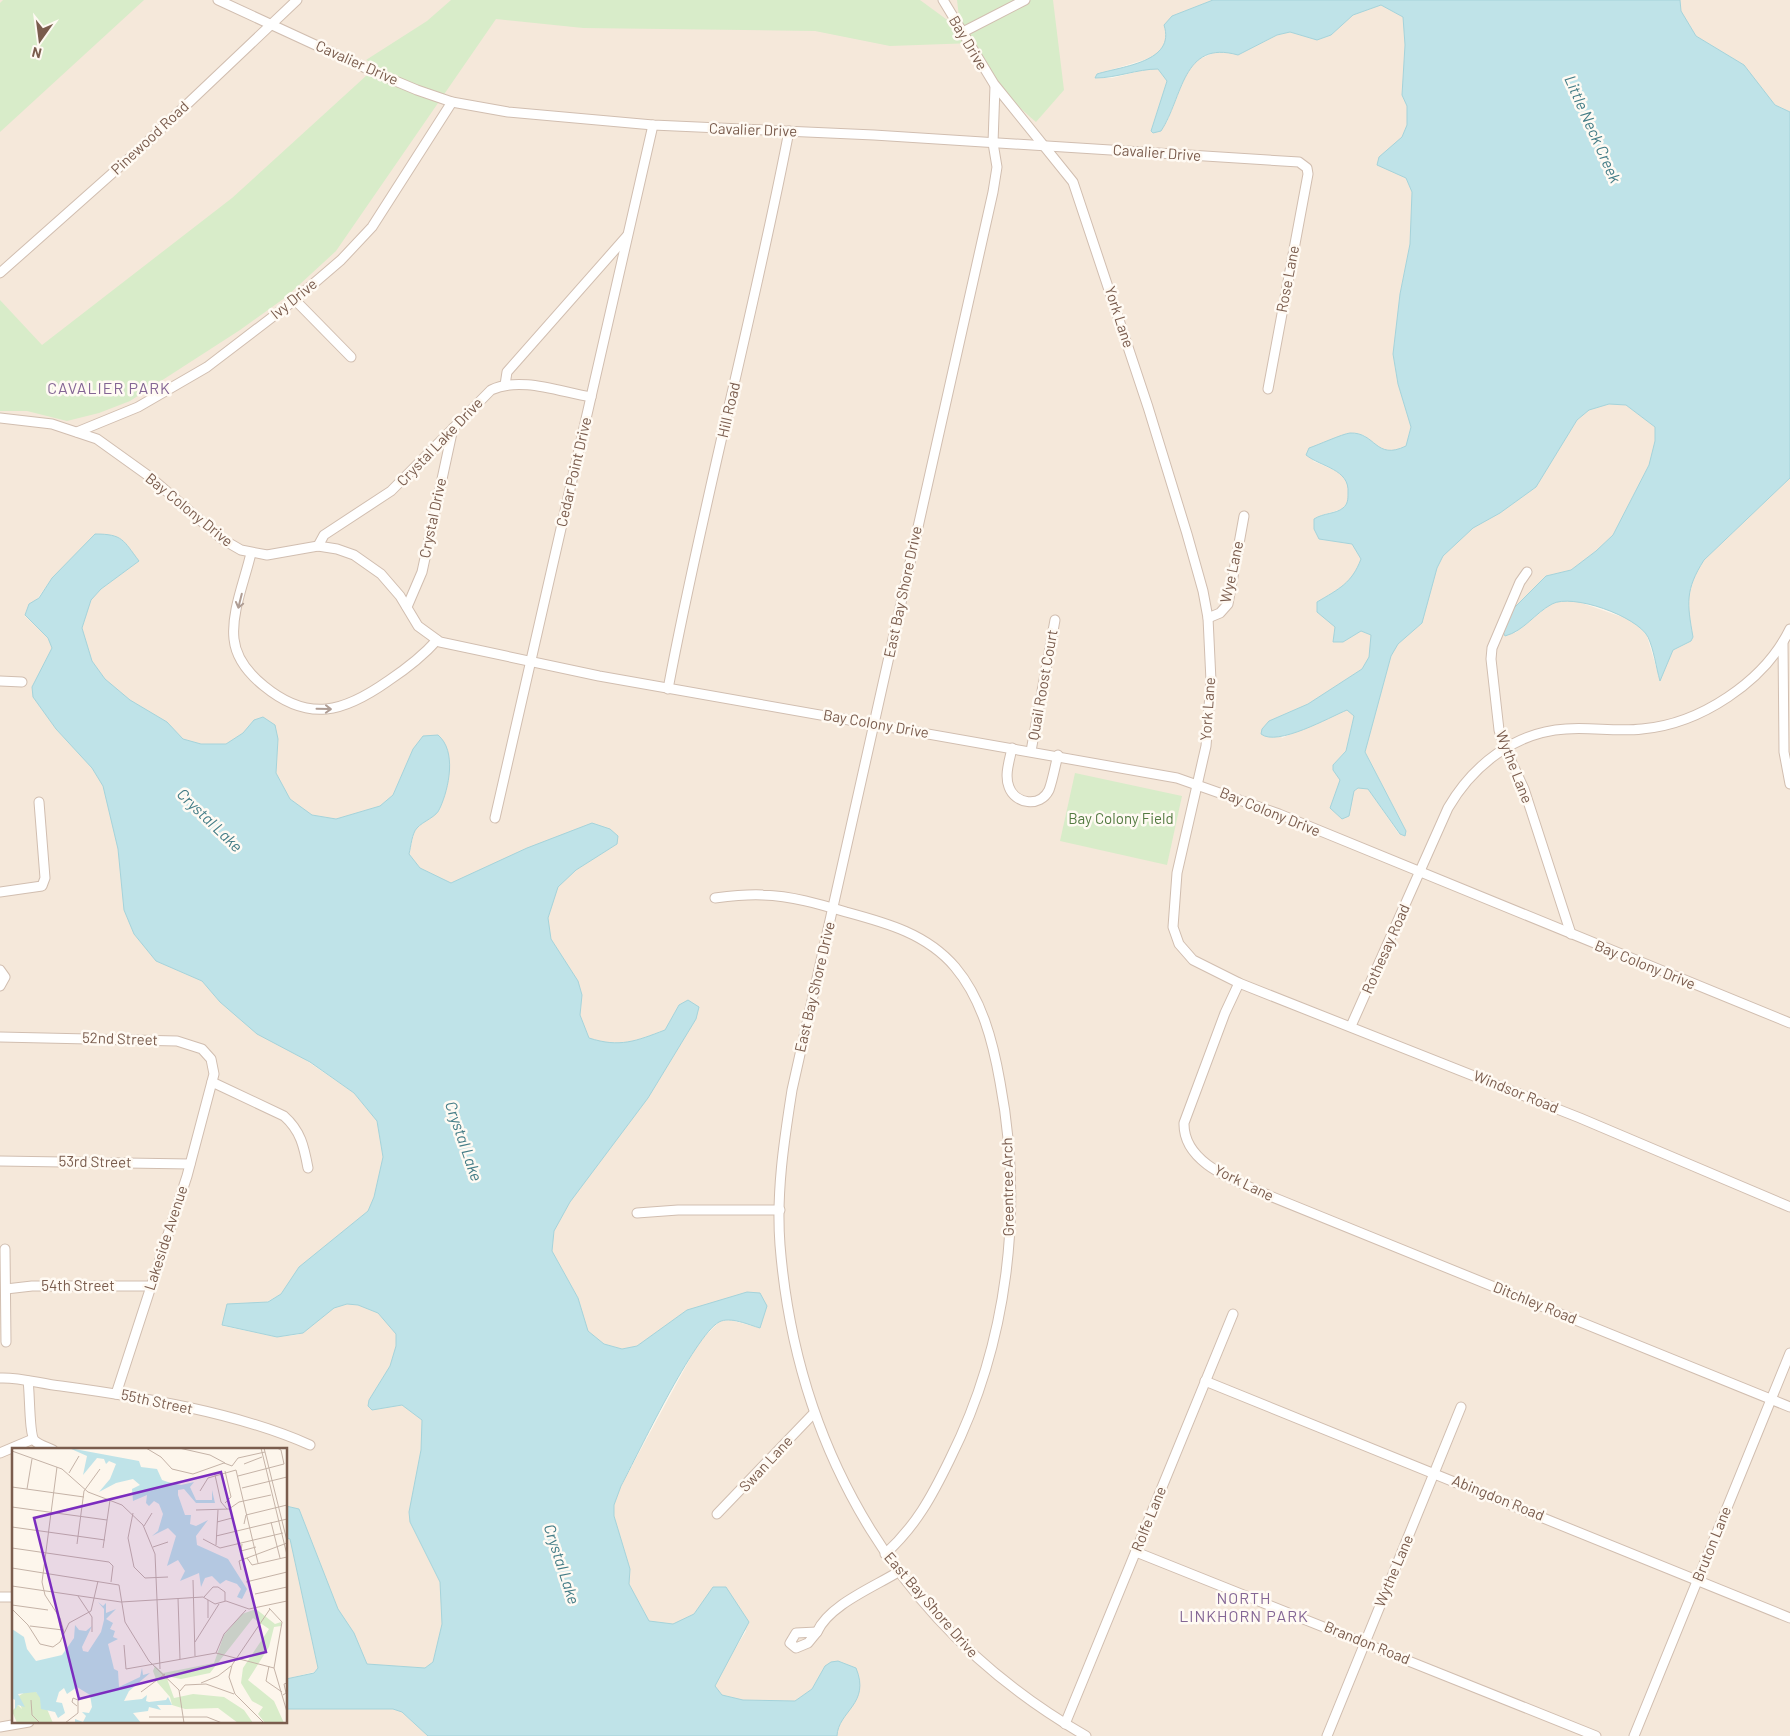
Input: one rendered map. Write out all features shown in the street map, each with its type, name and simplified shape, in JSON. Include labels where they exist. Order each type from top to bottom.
[{"type":"street","name":"Cavalier Drive","points":[[218,0],[374,72],[452,102],[508,112],[652,125],[789,131],[1300,162],[1307,168]]},
{"type":"street","name":"Pinewood Road","points":[[0,273],[143,146],[297,0]]},
{"type":"street","name":"Bay Drive","points":[[943,0],[961,33],[995,86],[1043,147]]},
{"type":"street","points":[[961,33],[1024,0]]},
{"type":"street","name":"Bay Drive","points":[[993,143],[995,86]]},
{"type":"street","name":"Ivy Drive","points":[[77,432],[170,390],[207,367],[295,300],[341,260],[372,228],[452,102]]},
{"type":"street","name":"Cedar Point Drive","points":[[495,818],[652,125]]},
{"type":"street","name":"Hill Road","points":[[668,689],[711,488],[753,309],[789,131]]},
{"type":"street","name":"East Bay Shore Drive","points":[[993,143],[997,159],[993,192],[902,590],[875,724],[792,1090],[783,1144],[780,1244],[791,1326],[814,1413],[831,1458],[844,1484],[886,1554],[898,1572],[944,1624],[987,1668],[1012,1689],[1086,1736]]},
{"type":"street","name":"York Lane","points":[[1043,147],[1068,173],[1080,199],[1150,416],[1203,591],[1208,618],[1211,654],[1210,715],[1204,756],[1177,873],[1172,916],[1173,927],[1179,944],[1193,960],[1239,983],[1225,1013],[1186,1115],[1184,1131],[1186,1141],[1206,1163],[1280,1200]]},
{"type":"street","name":"Rose Lane","points":[[1268,390],[1308,174],[1307,168]]},
{"type":"street","points":[[591,398],[520,384],[505,385],[507,372],[628,236]]},
{"type":"street","points":[[295,300],[351,357]]},
{"type":"street","name":"Crystal Lake Drive","points":[[318,546],[324,535],[391,491],[483,396],[505,385]]},
{"type":"street","name":"Bay Colony Drive","points":[[0,418],[33,420],[77,432],[113,449],[222,539],[236,548],[251,554],[278,554],[302,547],[318,546],[344,551],[369,564],[390,583],[418,626],[437,640],[453,646],[668,689],[1058,755],[1198,783],[1790,1023]]},
{"type":"street","name":"Crystal Drive","points":[[407,607],[422,572],[454,428]]},
{"type":"street","name":"Wye Lane","points":[[1208,618],[1220,613],[1228,604],[1244,516]]},
{"type":"street","points":[[251,554],[238,606],[234,639],[242,662],[248,671],[259,683],[282,700],[307,708],[335,709],[372,692],[412,664],[437,640]]},
{"type":"street","name":"Wythe Lane","points":[[1527,572],[1520,582],[1492,648],[1491,659],[1496,711],[1505,748],[1524,789],[1571,934]]},
{"type":"street","name":"Quail Roost Court","points":[[1030,751],[1055,620]]},
{"type":"street","name":"Rothesay Road","points":[[1351,1026],[1456,794],[1485,762],[1505,748],[1521,740],[1564,729],[1632,730],[1670,724],[1726,698],[1759,672],[1783,642],[1790,629]]},
{"type":"street","points":[[1783,642],[1787,661],[1784,752],[1790,784]]},
{"type":"street","points":[[0,681],[22,682]]},
{"type":"street","points":[[1012,748],[1008,786],[1015,796],[1027,802],[1040,799],[1048,790],[1058,755]]},
{"type":"street","points":[[0,892],[42,886],[45,878],[39,802]]},
{"type":"street","name":"Greentree Arch","points":[[715,898],[762,895],[801,899],[907,931],[939,951],[962,977],[982,1013],[998,1069],[1010,1164],[1012,1203],[1006,1278],[999,1321],[984,1376],[960,1440],[928,1504],[904,1536],[886,1554]]},
{"type":"street","points":[[0,970],[5,977],[0,986]]},
{"type":"street","name":"Windsor Road","points":[[1239,983],[1351,1026],[1643,1144],[1790,1207]]},
{"type":"street","name":"52nd Street","points":[[0,1037],[157,1039],[197,1046],[211,1059],[214,1074],[212,1082]]},
{"type":"street","points":[[212,1082],[284,1116],[292,1122],[302,1139],[308,1168]]},
{"type":"street","name":"Lakeside Avenue","points":[[116,1394],[190,1164],[212,1082]]},
{"type":"street","name":"53rd Street","points":[[0,1161],[190,1164]]},
{"type":"street","name":"Ditchley Road","points":[[1280,1200],[1790,1407]]},
{"type":"street","points":[[637,1213],[678,1210],[780,1210]]},
{"type":"street","points":[[5,1249],[6,1342]]},
{"type":"street","name":"54th Street","points":[[6,1289],[32,1286],[150,1286]]},
{"type":"street","name":"Rolfe Lane","points":[[1065,1724],[1233,1314]]},
{"type":"street","name":"Bruton Lane","points":[[1634,1736],[1790,1353]]},
{"type":"street","name":"55th Street","points":[[0,1378],[116,1394],[183,1406],[290,1436],[310,1444]]},
{"type":"street","points":[[28,1381],[31,1416],[29,1432],[33,1439],[49,1448]]},
{"type":"street","name":"Abingdon Road","points":[[1205,1381],[1790,1618]]},
{"type":"street","name":"Wythe Lane","points":[[1327,1736],[1461,1407]]},
{"type":"street","name":"Swan Lane","points":[[717,1514],[814,1413]]},
{"type":"street","points":[[0,1453],[33,1439]]},
{"type":"street","name":"Brandon Road","points":[[1136,1552],[1596,1736]]},
{"type":"street","points":[[817,1632],[826,1617],[836,1609],[898,1572]]},
{"type":"street","points":[[0,1727],[17,1724]]},
{"type":"shaded area","points":[[0,0],[1213,0],[1172,16],[1163,50],[1154,57],[1097,74],[1096,78],[1112,78],[1148,69],[1158,69],[1167,81],[1151,130],[1167,122],[1186,73],[1197,60],[1221,50],[1238,55],[1277,35],[1290,32],[1317,40],[1331,35],[1353,15],[1381,5],[1403,17],[1405,45],[1402,95],[1407,106],[1407,125],[1402,137],[1380,157],[1406,178],[1412,192],[1410,244],[1400,294],[1393,354],[1398,384],[1411,426],[1406,446],[1394,452],[1378,449],[1364,435],[1348,433],[1330,441],[1313,461],[1341,473],[1349,486],[1348,502],[1342,509],[1314,519],[1314,529],[1319,539],[1352,544],[1361,559],[1355,574],[1343,586],[1317,602],[1335,627],[1333,642],[1343,642],[1361,631],[1371,635],[1369,657],[1362,669],[1308,704],[1269,721],[1282,738],[1347,709],[1354,716],[1346,751],[1333,765],[1333,770],[1354,791],[1358,788],[1368,789],[1399,834],[1406,831],[1365,752],[1391,656],[1398,644],[1422,623],[1437,568],[1443,556],[1473,528],[1500,513],[1536,487],[1577,420],[1589,410],[1609,404],[1626,405],[1655,427],[1655,441],[1649,465],[1613,535],[1571,570],[1546,576],[1515,633],[1551,604],[1561,600],[1573,600],[1625,618],[1639,626],[1647,636],[1660,680],[1673,650],[1691,641],[1693,637],[1686,603],[1694,575],[1704,560],[1790,478],[1790,1736],[837,1736],[825,1666],[812,1689],[795,1701],[743,1700],[722,1695],[715,1686],[722,1670],[746,1631],[714,1587],[694,1614],[673,1625],[649,1621],[629,1584],[630,1569],[614,1516],[614,1505],[621,1486],[699,1342],[720,1321],[730,1320],[760,1328],[766,1305],[687,1310],[637,1346],[622,1349],[604,1344],[588,1331],[578,1298],[552,1251],[554,1231],[570,1202],[648,1098],[696,1019],[699,1007],[688,1001],[679,1005],[665,1030],[629,1043],[611,1044],[589,1038],[580,1015],[582,995],[578,981],[551,939],[548,918],[557,887],[576,870],[617,844],[479,872],[451,883],[420,868],[409,854],[415,829],[440,810],[448,781],[450,761],[413,749],[393,795],[380,806],[336,819],[312,815],[290,799],[276,773],[278,739],[254,720],[243,733],[226,744],[201,744],[183,739],[167,722],[130,700],[105,679],[92,661],[82,628],[91,600],[101,589],[139,561],[52,578],[25,616],[48,638],[52,648],[32,687],[33,697],[56,729],[92,768],[103,786],[118,849],[124,909],[134,934],[156,961],[202,981],[220,1002],[354,1093],[377,1121],[383,1157],[374,1197],[368,1211],[299,1267],[281,1294],[223,1326],[277,1337],[296,1335],[303,1333],[334,1308],[347,1304],[358,1305],[378,1313],[396,1334],[396,1346],[390,1366],[369,1400],[373,1410],[402,1405],[422,1420],[421,1450],[409,1512],[410,1522],[440,1582],[442,1624],[433,1662],[425,1668],[367,1664],[354,1633],[338,1609],[299,1509],[288,1506],[288,1448],[12,1448],[12,1724],[288,1724],[288,1709],[393,1709],[402,1712],[428,1736],[0,1736]]},
{"type":"shaded area","points":[[1680,0],[1790,0],[1790,112],[1775,105],[1744,65],[1696,36],[1681,11]]},
{"type":"shaded area","points":[[288,1538],[290,1539],[318,1668],[314,1672],[288,1678]]},
{"type":"green space","points":[[3,0],[144,0],[0,132],[0,3]]},
{"type":"green space","points":[[451,0],[920,0],[946,19],[959,17],[957,0],[1053,0],[1064,90],[1036,122],[1016,104],[1001,86],[974,43],[890,46],[815,31],[583,28],[496,19],[336,251],[286,297],[240,330],[130,401],[99,413],[67,421],[27,411],[0,411],[0,300],[42,345],[232,198],[378,65],[366,60],[427,21]]},
{"type":"green space","name":"Bay Colony Field","points":[[1075,773],[1182,796],[1167,865],[1060,841]]},
{"type":"water","name":"Little Neck Creek","points":[[1213,0],[1680,0],[1681,11],[1696,36],[1744,65],[1775,105],[1790,112],[1790,478],[1704,560],[1693,580],[1689,597],[1693,637],[1691,641],[1673,650],[1660,681],[1648,637],[1642,629],[1618,614],[1603,608],[1561,601],[1546,608],[1512,634],[1505,636],[1502,630],[1509,613],[1546,576],[1571,570],[1613,535],[1649,465],[1655,441],[1655,427],[1626,405],[1609,404],[1589,410],[1577,420],[1536,487],[1500,513],[1473,528],[1443,556],[1437,568],[1422,623],[1398,644],[1391,656],[1365,752],[1406,831],[1405,836],[1400,834],[1368,789],[1358,788],[1354,791],[1349,816],[1342,819],[1330,808],[1340,780],[1333,770],[1333,765],[1346,751],[1354,716],[1347,710],[1291,734],[1269,737],[1261,734],[1262,729],[1269,721],[1308,704],[1362,669],[1369,657],[1371,635],[1361,631],[1343,642],[1333,642],[1335,627],[1317,612],[1317,602],[1344,585],[1353,574],[1361,559],[1352,544],[1319,539],[1314,529],[1314,519],[1340,510],[1345,506],[1348,499],[1347,485],[1340,474],[1306,455],[1309,448],[1350,433],[1359,434],[1382,448],[1396,450],[1406,446],[1411,427],[1398,384],[1393,354],[1400,294],[1410,244],[1412,192],[1406,178],[1377,165],[1379,157],[1402,137],[1407,125],[1407,106],[1402,95],[1405,45],[1403,17],[1381,5],[1353,15],[1331,35],[1317,40],[1290,32],[1277,35],[1238,55],[1220,52],[1205,55],[1195,63],[1187,75],[1161,131],[1153,133],[1151,131],[1167,81],[1158,69],[1095,78],[1097,74],[1133,65],[1155,55],[1162,47],[1166,37],[1164,25],[1172,16]]},
{"type":"water","name":"Crystal Lake","points":[[95,534],[111,535],[122,540],[139,561],[101,589],[91,600],[82,628],[92,661],[105,679],[130,700],[167,722],[183,739],[201,744],[226,744],[243,733],[254,720],[263,717],[275,725],[278,739],[276,773],[290,799],[312,815],[336,819],[380,806],[393,795],[413,749],[423,736],[438,735],[448,750],[450,770],[446,790],[438,811],[415,830],[409,854],[420,868],[451,883],[527,848],[592,823],[610,829],[618,836],[617,844],[576,870],[558,887],[548,918],[551,939],[578,981],[582,995],[580,1015],[589,1038],[610,1043],[636,1040],[665,1030],[679,1005],[688,1000],[699,1007],[696,1019],[648,1098],[570,1202],[554,1231],[552,1251],[578,1298],[588,1331],[604,1344],[622,1349],[637,1346],[687,1310],[747,1292],[760,1293],[767,1306],[760,1328],[740,1322],[723,1320],[708,1332],[681,1372],[621,1486],[614,1505],[614,1516],[630,1569],[629,1584],[649,1621],[673,1624],[694,1614],[713,1587],[726,1587],[749,1622],[715,1686],[722,1695],[743,1700],[795,1701],[812,1689],[825,1666],[831,1662],[838,1661],[856,1668],[860,1680],[857,1699],[842,1720],[837,1736],[428,1736],[402,1712],[393,1709],[288,1709],[288,1679],[314,1673],[318,1668],[290,1539],[288,1538],[288,1506],[299,1509],[338,1609],[354,1633],[367,1664],[425,1668],[433,1662],[442,1624],[440,1582],[410,1522],[409,1512],[421,1450],[422,1420],[402,1405],[372,1410],[368,1406],[369,1400],[390,1366],[396,1346],[396,1334],[378,1313],[358,1305],[347,1304],[334,1308],[303,1333],[277,1337],[222,1325],[227,1304],[268,1302],[281,1294],[299,1267],[368,1211],[374,1197],[383,1157],[377,1121],[354,1093],[310,1062],[257,1034],[220,1002],[202,981],[156,961],[134,934],[124,910],[118,849],[103,786],[92,768],[56,729],[33,697],[32,687],[52,648],[48,638],[25,615],[29,604],[39,598],[52,578]]},
{"type":"district","name":"CAVALIER PARK","points":[[109,388]]},
{"type":"district","name":"NORTH LINKHORN PARK","points":[[1244,1607]]}]
